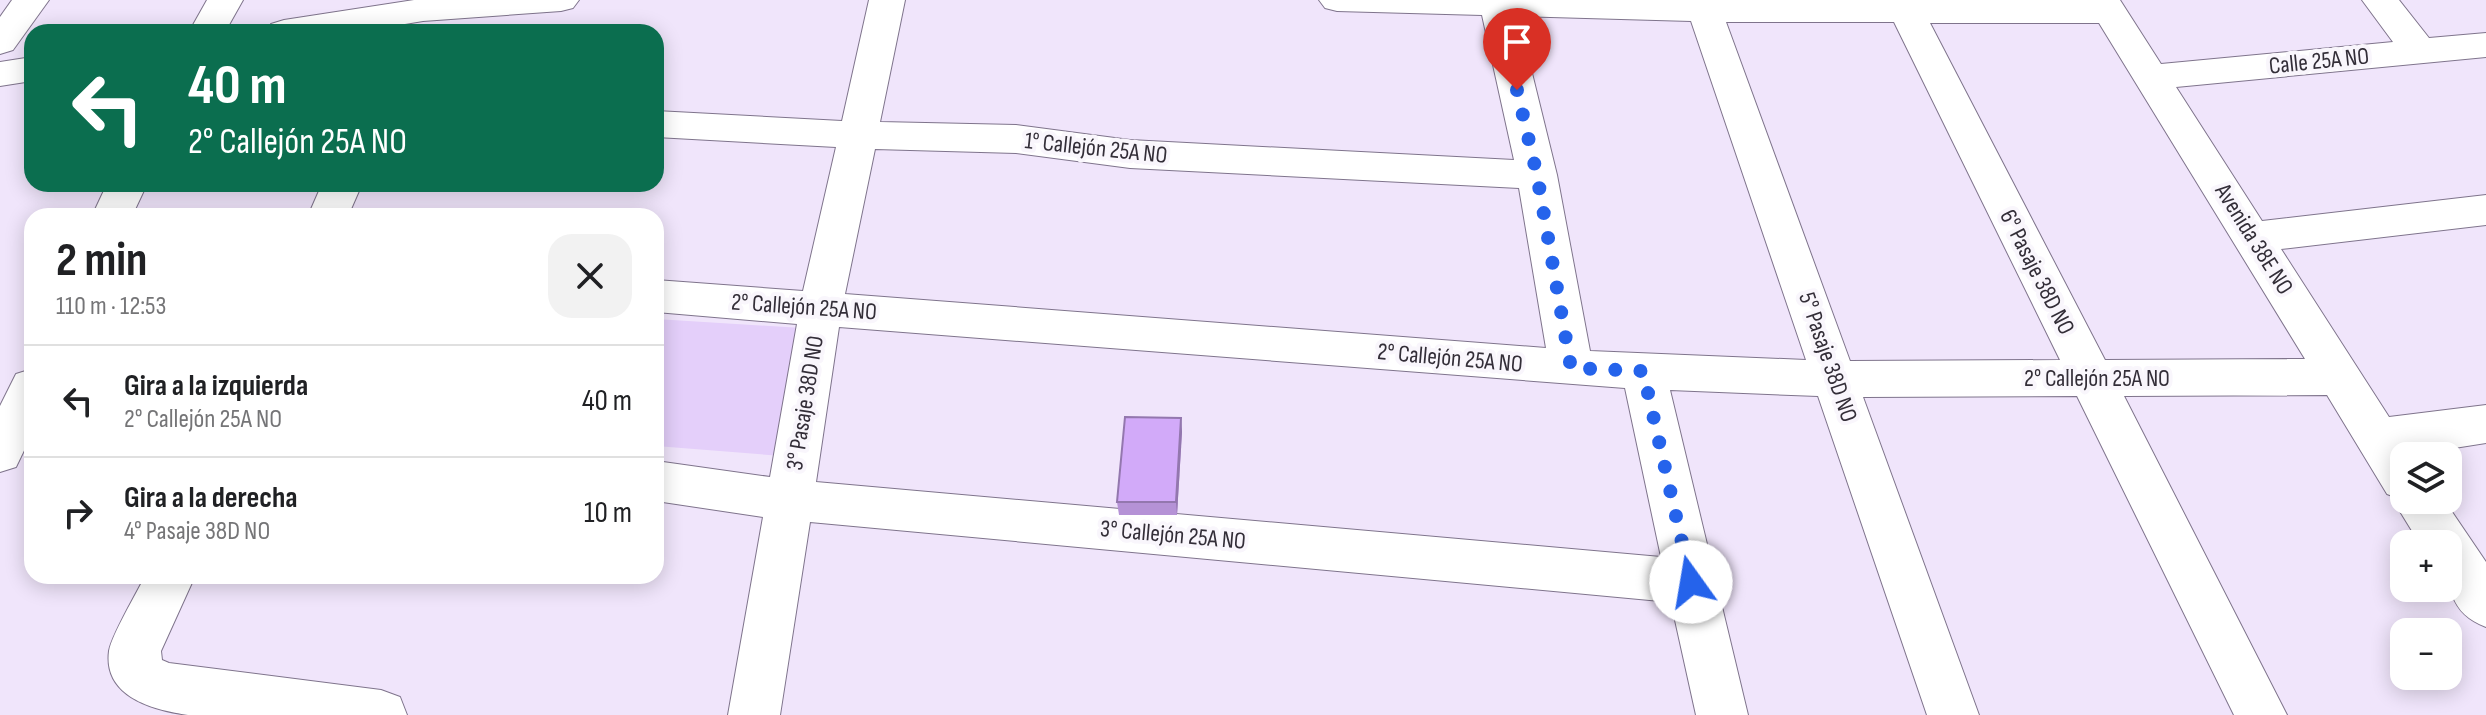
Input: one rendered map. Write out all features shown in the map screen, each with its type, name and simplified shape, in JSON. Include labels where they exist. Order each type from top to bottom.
[{"type":"street","points":[[0,42],[31,0]]},
{"type":"street","points":[[212,24],[225,0]]},
{"type":"street","points":[[345,24],[561,0]]},
{"type":"street","name":"3° Pasaje 38D NO","points":[[754,715],[821,308],[887,0]]},
{"type":"street","points":[[1337,0],[2106,6]]},
{"type":"street","points":[[2380,0],[2419,51]]},
{"type":"street","points":[[1497,3],[1537,175],[1571,368]]},
{"type":"street","name":"5° Pasaje 38D NO","points":[[1703,5],[1953,715]]},
{"type":"street","name":"6° Pasaje 38D NO","points":[[1904,6],[2261,715]]},
{"type":"street","name":"Avenida 38E NO","points":[[2106,6],[2390,459]]},
{"type":"street","name":"Calle 25A NO","points":[[2153,77],[2486,45]]},
{"type":"street","points":[[0,74],[24,70]]},
{"type":"street","name":"1° Callejón 25A NO","points":[[664,124],[858,135],[1016,139],[1130,154],[1537,175]]},
{"type":"street","points":[[2253,237],[2486,210]]},
{"type":"street","name":"2° Callejón 25A NO","points":[[664,297],[1571,368],[1836,379],[2341,377]]},
{"type":"street","points":[[1643,371],[1722,715]]},
{"type":"street","points":[[10,440],[24,406]]},
{"type":"street","points":[[2376,438],[2486,424]]},
{"type":"street","name":"3° Callejón 25A NO","points":[[664,482],[789,500],[1691,582]]},
{"type":"street","points":[[2462,568],[2486,604]]},
{"type":"street","points":[[166,584],[135,651],[139,674],[162,687],[381,715]]},
{"type":"shaded area","points":[[664,319],[802,328],[782,456],[664,447]]},
{"type":"building","points":[[1125,417],[1181,418],[1176,502],[1117,502]]},
{"type":"route","points":[[1517,90],[1537,175],[1571,368],[1643,371],[1691,582]]}]
